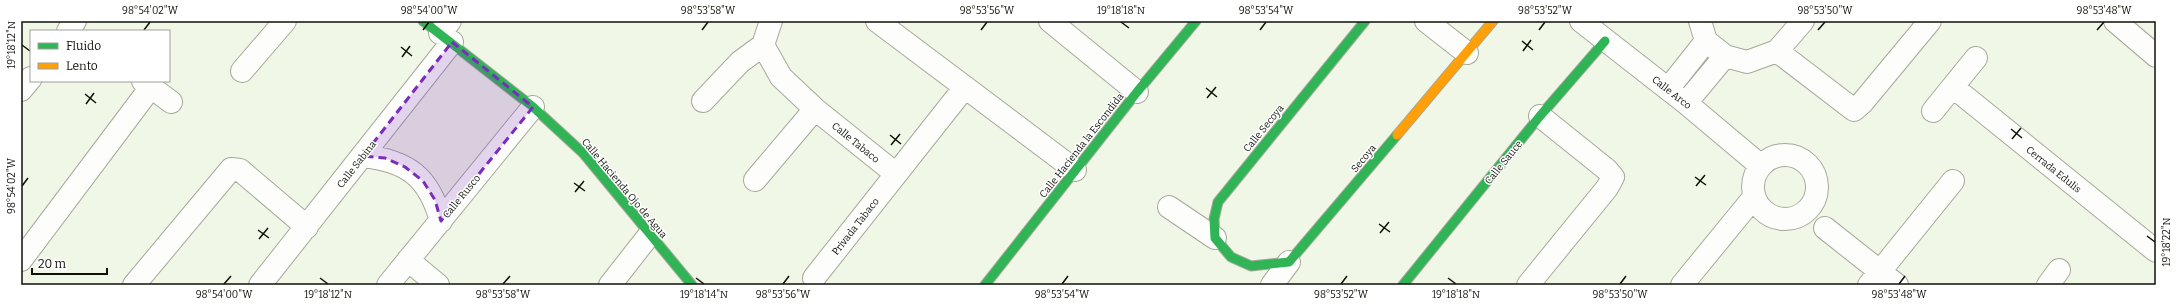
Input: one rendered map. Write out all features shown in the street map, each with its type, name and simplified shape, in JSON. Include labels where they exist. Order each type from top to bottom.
[{"type":"street","points":[[242,71],[285,21]]},
{"type":"street","points":[[703,101],[740,62],[764,45],[771,21]]},
{"type":"street","points":[[877,21],[1075,170]]},
{"type":"street","points":[[1050,21],[1137,92]]},
{"type":"street","name":"Calle Hacienda la Escondida","points":[[985,285],[1137,92],[1196,21]]},
{"type":"street","name":"Calle Secoya","points":[[1215,238],[1214,219],[1218,202],[1365,21]]},
{"type":"street","points":[[1426,21],[1467,53]]},
{"type":"street","name":"Secoya","points":[[1289,262],[1493,21]]},
{"type":"street","name":"Calle Arco","points":[[1581,21],[1686,103],[1761,166]]},
{"type":"street","points":[[1711,42],[1747,62],[1777,51],[1803,21]]},
{"type":"street","points":[[1777,51],[1854,110],[1862,103],[1930,21]]},
{"type":"street","points":[[2115,21],[2156,56]]},
{"type":"street","name":"Calle Hacienda Ojo de Agua","points":[[441,29],[534,107],[583,153],[692,285]]},
{"type":"street","name":"Calle Sabina","points":[[260,285],[363,156],[441,29]]},
{"type":"street","name":"Calle Sauce","points":[[1403,285],[1540,116],[1606,41]]},
{"type":"street","points":[[1668,89],[1711,42]]},
{"type":"street","points":[[1686,103],[1711,42]]},
{"type":"street","name":"Calle Tabaco","points":[[764,45],[781,77],[815,109],[896,174]]},
{"type":"street","points":[[1933,111],[1976,58]]},
{"type":"street","points":[[21,90],[30,79]]},
{"type":"street","points":[[21,260],[147,84],[171,102]]},
{"type":"street","name":"Cerrada Edulis","points":[[1952,86],[2156,251]]},
{"type":"street","points":[[896,174],[965,87]]},
{"type":"street","name":"Calle Rusco","points":[[388,285],[534,107]]},
{"type":"street","points":[[755,180],[815,109]]},
{"type":"street","points":[[1528,285],[1607,188],[1613,177],[1606,169],[1540,116]]},
{"type":"street","points":[[1779,155],[1800,159],[1809,166],[1815,176],[1817,187],[1815,198],[1810,208],[1801,215],[1790,219],[1778,219],[1768,215],[1759,207],[1754,197],[1752,186],[1755,175],[1761,166],[1769,159],[1779,155]]},
{"type":"street","points":[[363,156],[385,158],[405,167],[423,181],[435,200],[441,221]]},
{"type":"street","points":[[134,285],[231,169],[240,170],[307,227]]},
{"type":"street","name":"Privada Tabaco","points":[[814,278],[896,174]]},
{"type":"street","points":[[1825,228],[1882,281],[1953,181]]},
{"type":"street","points":[[1682,285],[1754,197]]},
{"type":"street","points":[[1169,207],[1215,238],[1231,257],[1251,266],[1289,262]]},
{"type":"street","points":[[610,285],[650,234]]},
{"type":"street","points":[[408,260],[438,285]]},
{"type":"street","points":[[1272,285],[1289,262]]},
{"type":"highlighted area","points":[[452,42],[533,107],[441,221],[435,200],[423,181],[405,167],[385,158],[363,156]]},
{"type":"traffic: fast","points":[[423,21],[533,107],[583,153],[692,285]]},
{"type":"traffic: fast","points":[[985,285],[1137,92],[1196,21]]},
{"type":"traffic: fast","points":[[1365,21],[1218,202],[1214,219],[1215,238],[1231,257],[1251,266],[1289,262],[1397,135]]},
{"type":"traffic: fast","points":[[1403,285],[1540,116],[1605,41]]},
{"type":"traffic: slow","points":[[1397,135],[1493,21]]}]
